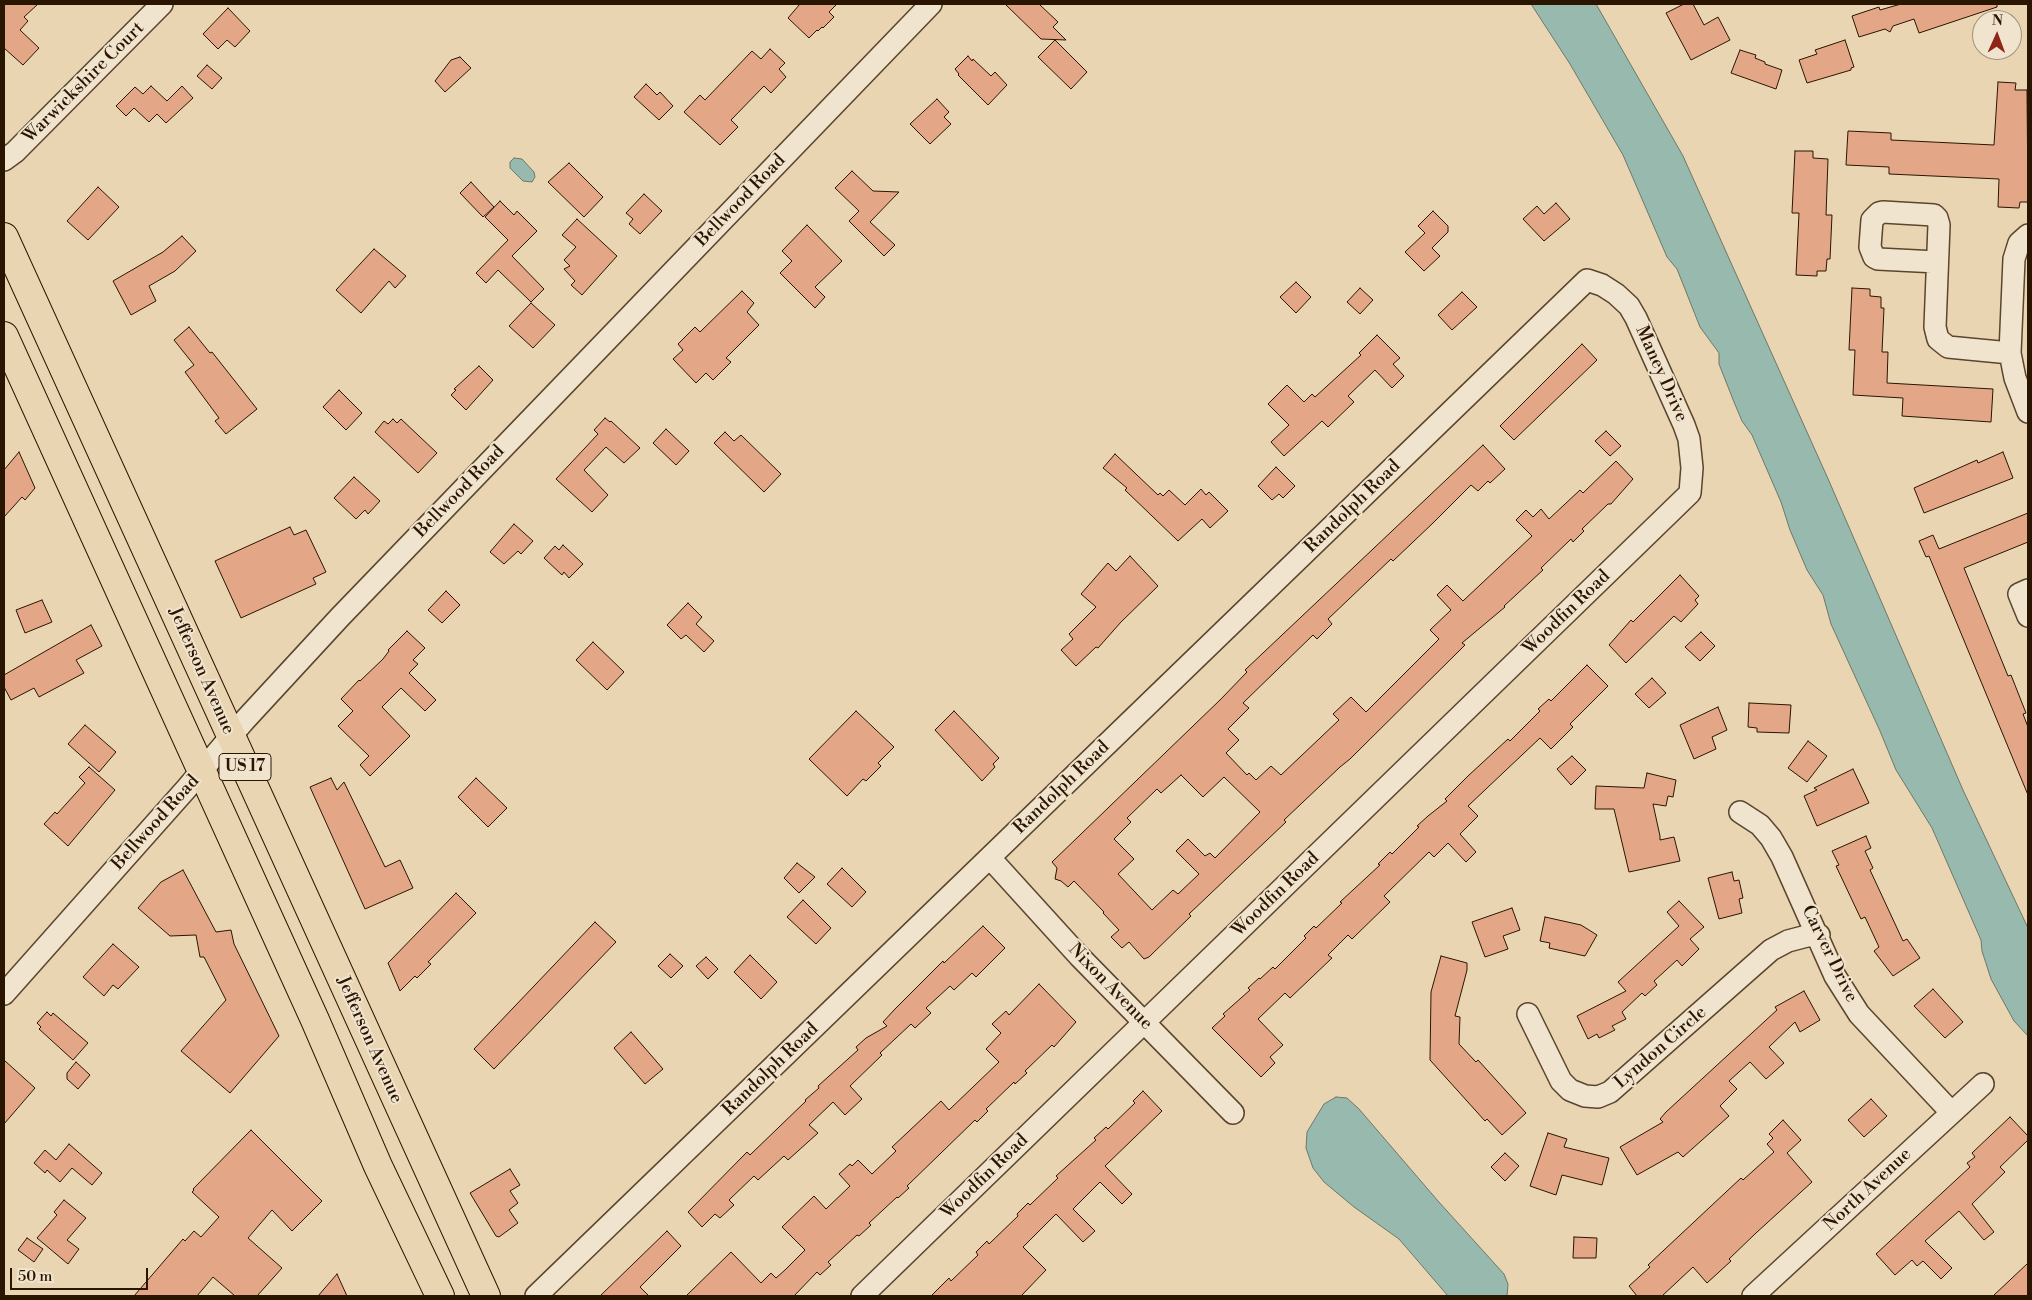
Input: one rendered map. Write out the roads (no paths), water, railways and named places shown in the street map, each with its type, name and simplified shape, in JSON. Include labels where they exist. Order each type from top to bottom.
[{"type":"main road","name":"Jefferson Avenue","points":[[4,237],[486,1296]]},
{"type":"main road","name":"US 17","points":[[4,336],[311,1012],[378,1166],[440,1296]]},
{"type":"street","name":"Warwickshire Court","points":[[4,160],[15,152],[162,4]]},
{"type":"street","name":"Bellwood Road","points":[[4,994],[231,736],[340,617],[929,4]]},
{"type":"street","points":[[2028,235],[2020,243],[2014,259],[2010,352],[2015,378],[2028,412]]},
{"type":"street","points":[[1937,262],[1935,327],[1938,339],[1948,347],[2010,352]]},
{"type":"street","name":"Maney Drive","points":[[1588,280],[1602,285],[1616,294],[1629,306],[1636,318],[1689,439],[1692,468],[1690,493]]},
{"type":"street","name":"Randolph Road","points":[[536,1296],[1588,280]]},
{"type":"street","name":"Woodfin Road","points":[[862,1296],[1690,493]]},
{"type":"street","points":[[2024,592],[2028,616]]},
{"type":"street","name":"Carver Drive","points":[[1740,812],[1760,825],[1771,838],[1782,857],[1835,976],[1859,1014],[1951,1112]]},
{"type":"street","name":"Nixon Avenue","points":[[990,858],[1079,956],[1233,1113]]},
{"type":"street","name":"Lyndon Circle","points":[[1528,1014],[1561,1081],[1570,1090],[1585,1096],[1598,1096],[1610,1092],[1771,950],[1788,941],[1818,935]]},
{"type":"street","name":"North Avenue","points":[[1753,1296],[1983,1084]]},
{"type":"water","points":[[1531,4],[1596,4],[1683,156],[1829,481],[1963,790],[2028,928],[2028,1036],[2014,1021],[1991,979],[1982,951],[1981,940],[1932,828],[1896,770],[1831,624],[1823,595],[1807,570],[1790,530],[1781,502],[1752,435],[1742,421],[1719,364],[1719,353],[1700,327],[1677,269],[1667,257],[1623,155],[1570,64]]},
{"type":"water","points":[[514,158],[522,159],[534,172],[535,177],[532,182],[523,181],[510,168],[510,162]]},
{"type":"water","points":[[1336,1097],[1347,1098],[1359,1109],[1504,1274],[1508,1284],[1507,1296],[1448,1296],[1399,1239],[1354,1207],[1324,1182],[1313,1168],[1306,1148],[1307,1132],[1324,1104]]}]
